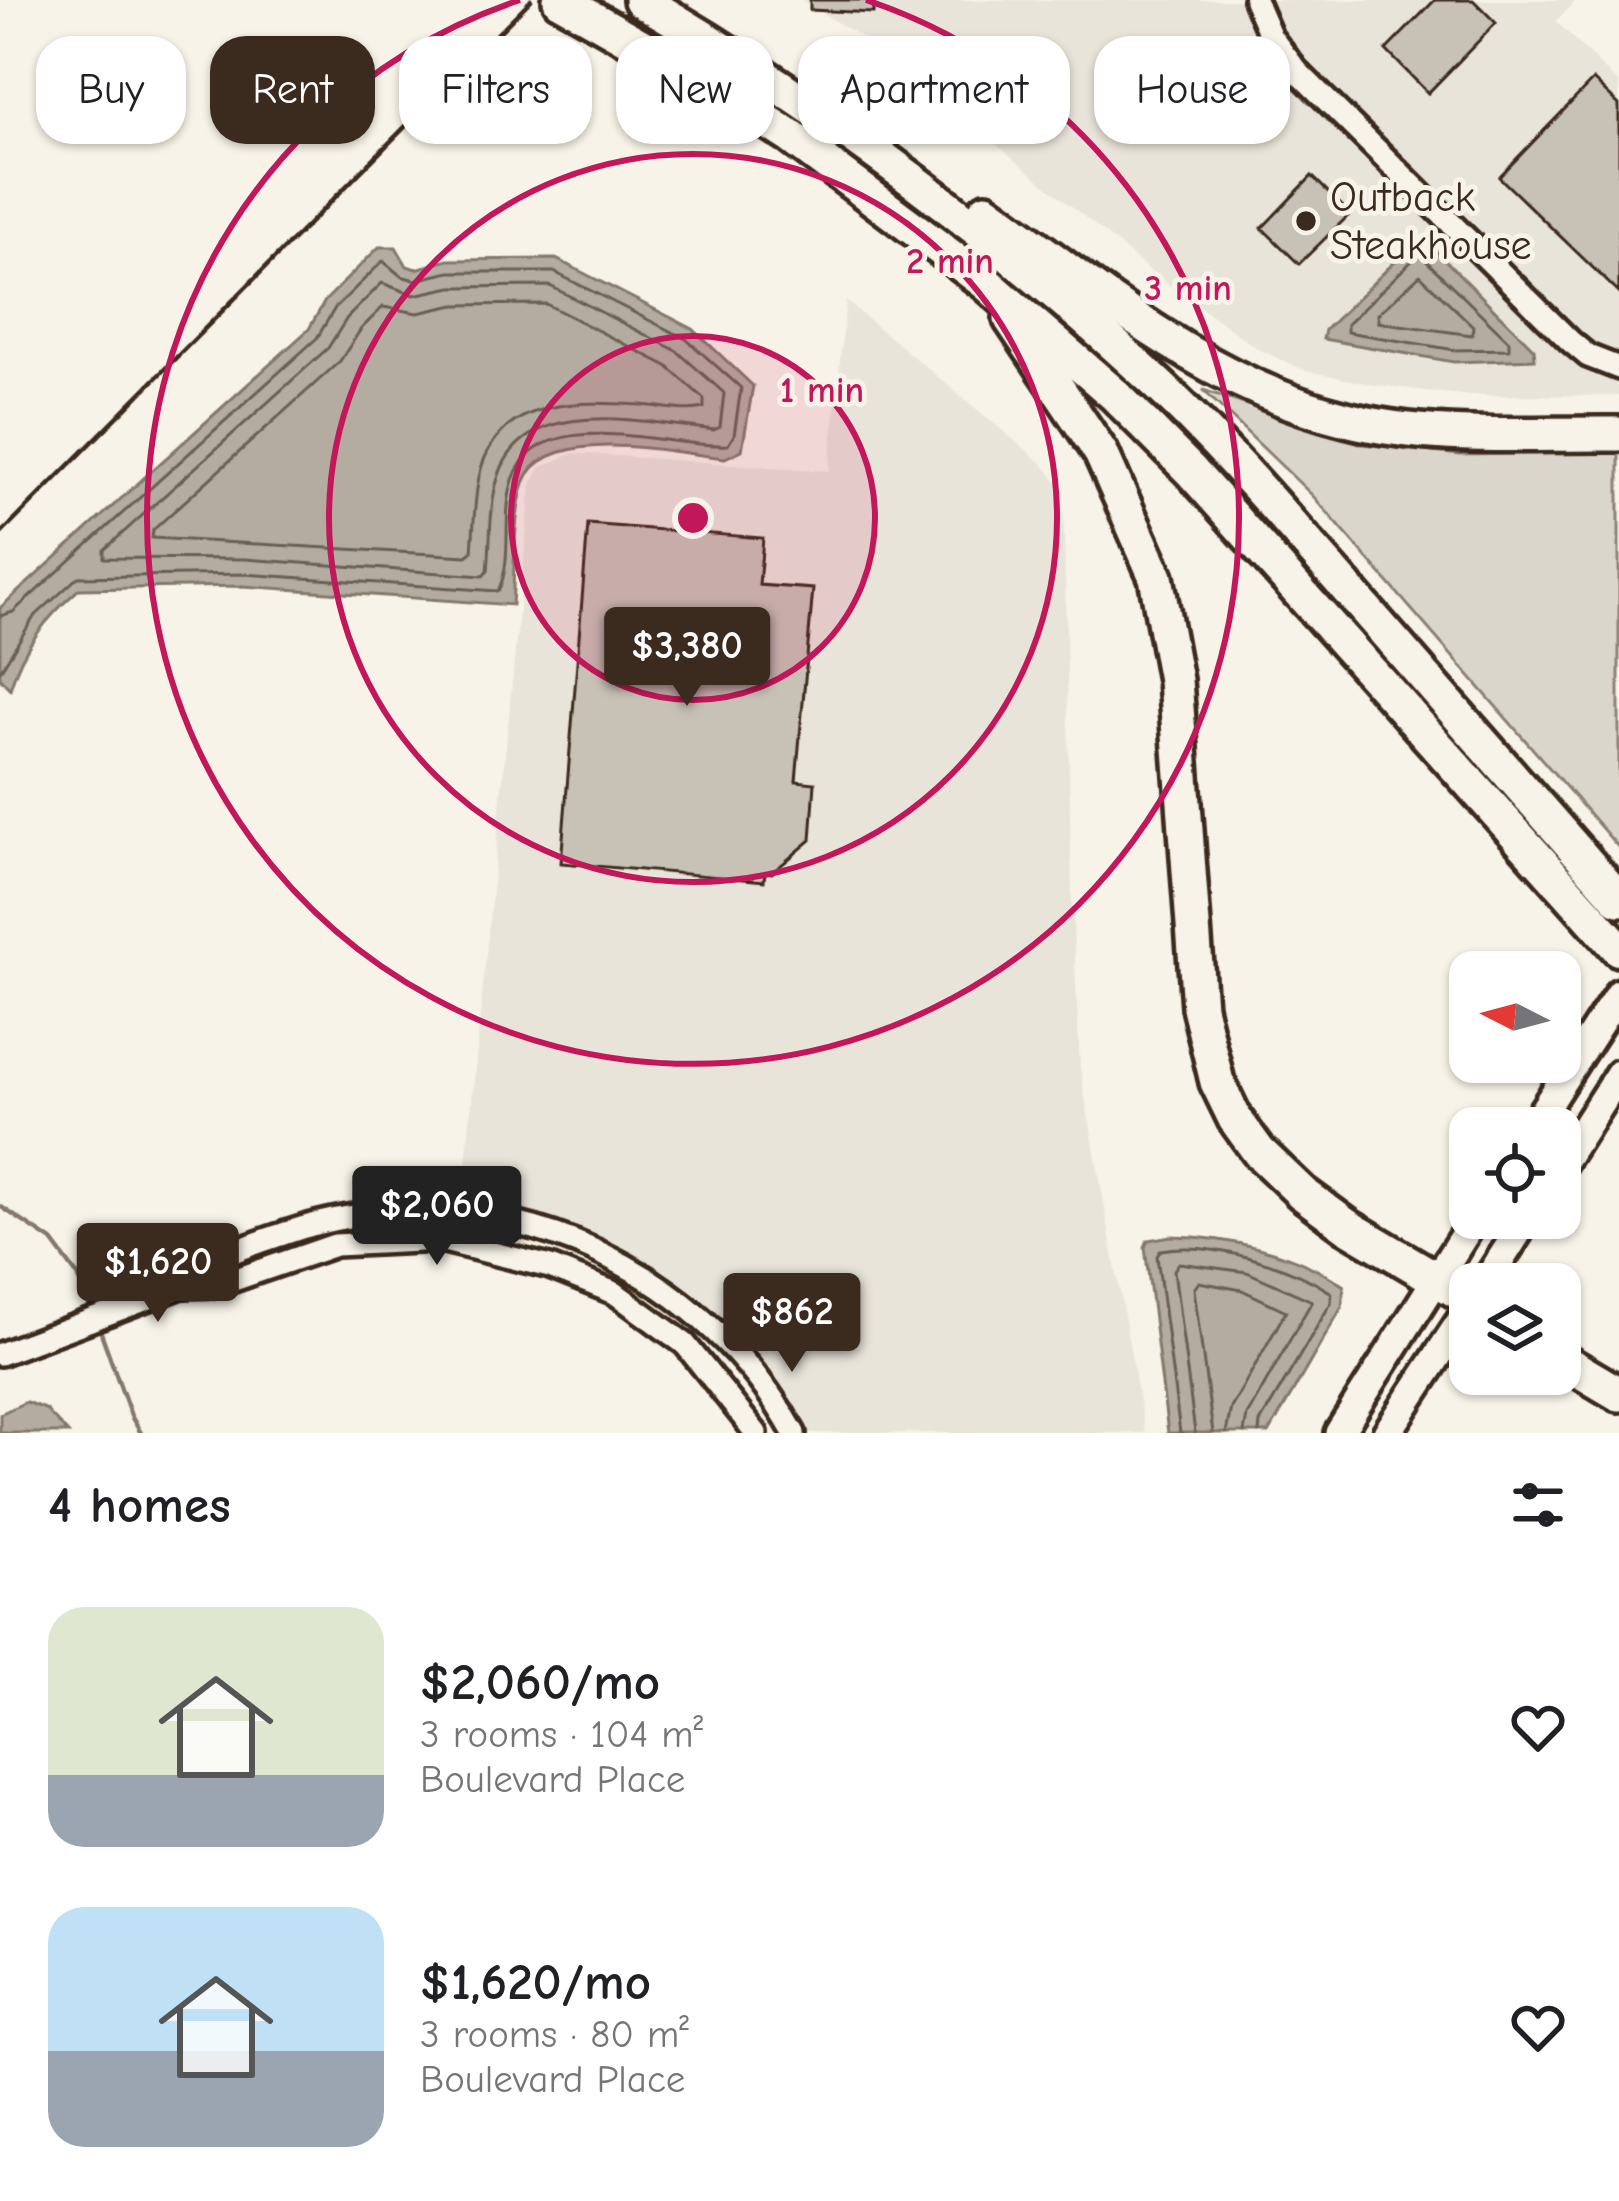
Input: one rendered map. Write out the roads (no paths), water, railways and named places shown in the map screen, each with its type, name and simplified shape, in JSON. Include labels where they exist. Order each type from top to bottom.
[{"type":"highway","points":[[560,0],[790,136],[986,283],[1115,395],[1605,900]]},
{"type":"highway","points":[[641,0],[798,97]]},
{"type":"highway","points":[[862,144],[1003,250],[1153,380],[1286,520],[1605,900],[1619,949]]},
{"type":"highway","points":[[891,144],[1173,346],[1278,399],[1349,420],[1409,429],[1619,434]]},
{"type":"highway","points":[[986,283],[1101,453],[1156,578],[1174,680],[1198,1007],[1217,1082],[1234,1119],[1259,1152],[1301,1193],[1449,1286]]},
{"type":"highway","points":[[1581,1372],[1619,1394]]},
{"type":"main road","points":[[1546,1107],[1619,993]]},
{"type":"main road","points":[[1581,1133],[1619,1074]]},
{"type":"main road","points":[[1339,1433],[1461,1239]]},
{"type":"main road","points":[[1388,1433],[1449,1336]]},
{"type":"street","points":[[1255,0],[1271,37],[1297,71],[1570,341],[1588,356],[1619,368]]},
{"type":"street","points":[[182,1286],[210,1261],[313,1224],[431,1209],[490,1217],[622,1262],[652,1278],[694,1310],[749,1367],[794,1433]]},
{"type":"street","points":[[480,1249],[490,1217]]},
{"type":"street","points":[[0,1354],[182,1286],[219,1285],[335,1245],[440,1240],[550,1267],[615,1293],[685,1344],[756,1433]]},
{"type":"water","points":[[1418,239],[1425,240],[1534,349],[1535,359],[1454,362],[1323,339],[1325,330]]},
{"type":"water","points":[[379,247],[396,247],[407,266],[416,269],[448,260],[556,259],[693,329],[753,386],[742,450],[725,458],[645,448],[584,447],[537,464],[520,496],[512,605],[243,586],[79,589],[37,634],[10,689],[0,678],[0,608],[309,329],[325,301]]},
{"type":"water","points":[[1171,1236],[1261,1249],[1304,1264],[1344,1286],[1342,1307],[1269,1433],[1168,1433],[1145,1247],[1148,1240]]},
{"type":"water","points":[[26,1402],[45,1409],[68,1433],[0,1433],[0,1414]]},
{"type":"waterway","points":[[0,1206],[52,1241],[78,1276],[92,1311]]},
{"type":"waterway","points":[[99,1327],[141,1433]]},
{"type":"railway","points":[[0,535],[531,0]]},
{"type":"place","name":"Outback Steakhouse","points":[[1306,221]]}]
